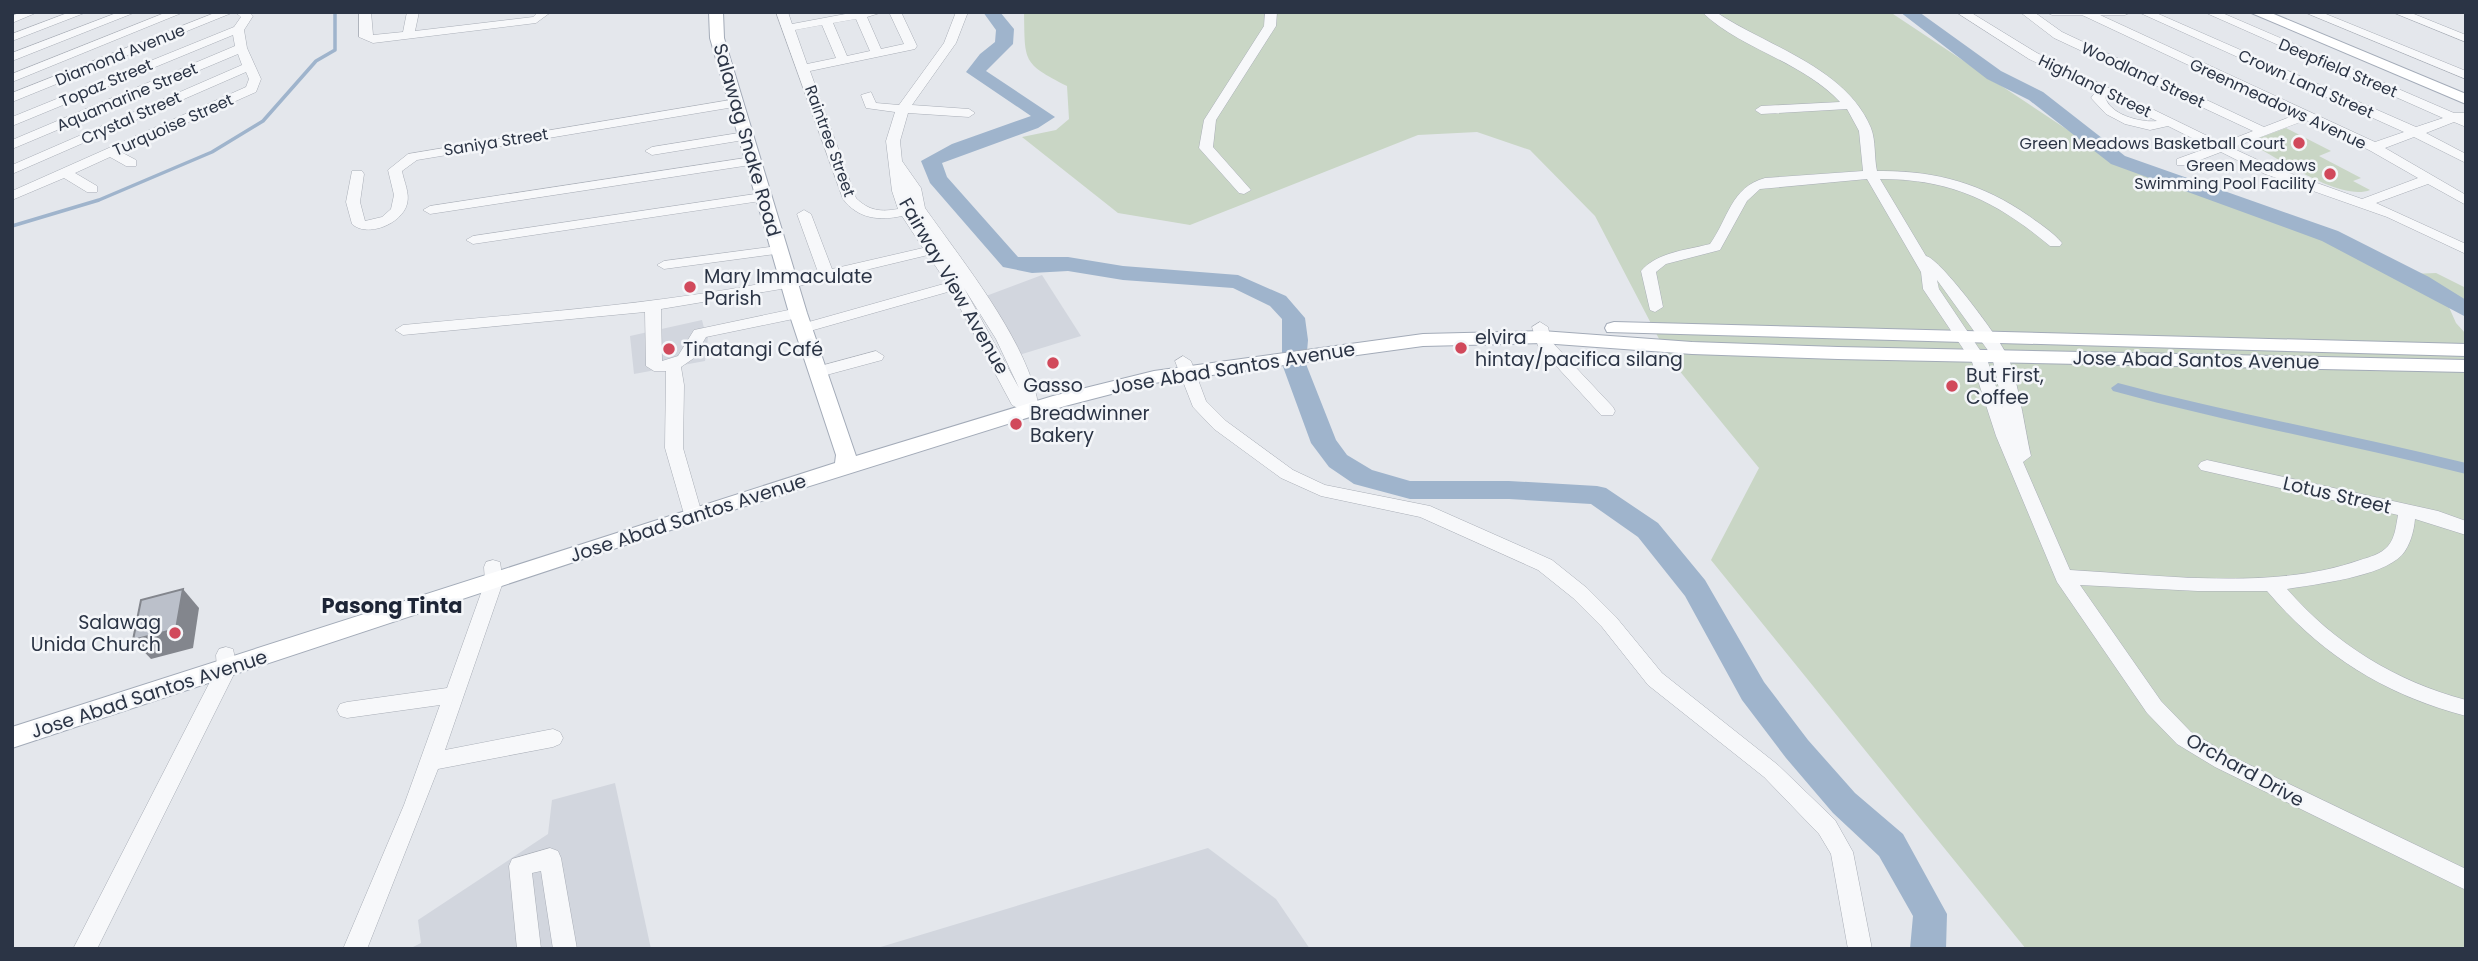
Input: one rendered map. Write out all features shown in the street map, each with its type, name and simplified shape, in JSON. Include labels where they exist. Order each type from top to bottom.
[{"type":"main road","name":"Salawag Snake Road","points":[[716,12],[717,38],[762,197],[778,250],[794,281],[800,321],[819,372],[845,461]]},
{"type":"main road","points":[[2256,12],[2466,100]]},
{"type":"main road","name":"Jose Abad Santos Avenue","points":[[1541,332],[1692,348],[2466,366]]},
{"type":"main road","name":"Jose Abad Santos Avenue","points":[[12,738],[227,661],[1027,402],[1116,385],[1185,366],[1338,345],[1541,332],[1964,337],[2466,350]]},
{"type":"main road","name":"Jose Abad Santos Avenue","points":[[12,723],[227,661]]},
{"type":"street","points":[[12,20],[32,12]]},
{"type":"street","points":[[12,38],[81,12]]},
{"type":"street","points":[[12,57],[130,12]]},
{"type":"street","points":[[13,78],[178,12]]},
{"type":"street","name":"Diamond Avenue","points":[[12,98],[228,12]]},
{"type":"street","points":[[241,12],[247,16],[245,23],[238,29],[241,48],[250,66]]},
{"type":"street","points":[[383,12],[365,14],[365,37],[373,39],[408,35],[441,26],[475,27],[510,18],[536,20],[545,12]]},
{"type":"street","points":[[408,35],[413,12]]},
{"type":"street","points":[[475,27],[478,12]]},
{"type":"street","name":"Raintree Street","points":[[782,12],[850,199],[857,209],[881,216],[912,209]]},
{"type":"street","points":[[788,28],[877,12]]},
{"type":"street","points":[[803,69],[911,47],[895,12]]},
{"type":"street","name":"Fairway View Avenue","points":[[962,12],[950,43],[902,110],[892,141],[899,191],[962,284],[995,339],[1027,402]]},
{"type":"street","points":[[1244,190],[1206,148],[1210,120],[1270,26],[1271,12]]},
{"type":"street","name":"Orchard Drive","points":[[1708,12],[1755,43],[1806,69],[1850,105],[1867,132],[1868,167],[1872,177],[1928,272],[1931,289],[1975,355],[2004,436],[2059,568],[2154,708],[2184,738],[2283,793],[2466,880]]},
{"type":"street","name":"Highland Street","points":[[1962,12],[2033,55],[2270,171],[2364,203],[2466,250]]},
{"type":"street","name":"Woodland Street","points":[[2026,12],[2058,34],[2263,131]]},
{"type":"street","points":[[2052,12],[2125,12]]},
{"type":"street","name":"Crown Land Street","points":[[2144,12],[2415,132],[2466,159]]},
{"type":"street","name":"Deepfield Street","points":[[2210,12],[2462,118]]},
{"type":"street","points":[[2310,12],[2466,75]]},
{"type":"street","points":[[2398,12],[2466,39]]},
{"type":"street","name":"Greenmeadows Avenue","points":[[2087,14],[2374,147],[2466,201]]},
{"type":"street","points":[[860,15],[878,55]]},
{"type":"street","points":[[826,21],[844,62]]},
{"type":"street","name":"Topaz Street","points":[[12,122],[238,29]]},
{"type":"street","name":"Aquamarine Street","points":[[12,145],[241,48]]},
{"type":"street","name":"Turquoise Street","points":[[12,196],[249,91],[256,83],[250,66]]},
{"type":"street","name":"Crystal Street","points":[[12,170],[250,66]]},
{"type":"street","points":[[13,78],[35,89]]},
{"type":"street","points":[[867,95],[870,105],[902,110],[969,113]]},
{"type":"street","name":"Saniya Street","points":[[357,174],[353,202],[355,216],[359,224],[376,224],[392,217],[400,205],[395,170],[413,157],[736,103]]},
{"type":"street","points":[[1761,110],[1850,105]]},
{"type":"street","points":[[2182,162],[2305,116]]},
{"type":"street","points":[[2374,147],[2462,118]]},
{"type":"street","points":[[652,151],[745,136]]},
{"type":"street","points":[[111,152],[131,163]]},
{"type":"street","points":[[430,211],[752,161]]},
{"type":"street","points":[[65,173],[92,189]]},
{"type":"street","points":[[1656,307],[1647,278],[1648,271],[1661,261],[1715,247],[1745,192],[1754,184],[1872,177],[1926,177],[1956,184],[2028,220],[2055,243]]},
{"type":"street","points":[[2364,203],[2430,179]]},
{"type":"street","points":[[473,240],[762,197]]},
{"type":"street","name":"Fairway View Avenue","points":[[912,209],[933,250],[962,284]]},
{"type":"street","points":[[804,214],[826,274]]},
{"type":"street","name":"Orchard Drive","points":[[1909,238],[1952,288],[2000,356],[2016,436],[2059,568]]},
{"type":"street","points":[[664,265],[778,250]]},
{"type":"street","points":[[402,330],[653,306],[794,281],[933,250]]},
{"type":"street","points":[[653,306],[654,366],[673,364],[689,356],[701,333],[800,321],[962,284]]},
{"type":"street","points":[[1541,332],[1607,411]]},
{"type":"street","points":[[819,372],[876,356]]},
{"type":"street","points":[[673,364],[676,385],[674,449],[691,509]]},
{"type":"street","points":[[1185,366],[1199,403],[1220,425],[1287,474],[1321,490],[1388,502],[1436,516],[1545,565],[1580,593],[1609,622],[1655,679],[1771,771],[1827,827],[1842,852],[1860,949]]},
{"type":"street","name":"Lotus Street","points":[[2207,466],[2407,511],[2466,528]]},
{"type":"street","points":[[2059,568],[2272,584],[2347,572],[2386,558],[2397,549],[2405,530],[2407,511]]},
{"type":"street","points":[[355,949],[430,762],[494,574]]},
{"type":"street","points":[[2272,584],[2297,615],[2363,666],[2419,695],[2466,708]]},
{"type":"street","points":[[85,949],[227,661]]},
{"type":"street","points":[[347,710],[453,695]]},
{"type":"street","points":[[430,762],[553,738]]},
{"type":"street","points":[[529,949],[520,866],[550,858],[565,949]]},
{"type":"shaded area","points":[[1042,275],[1081,336],[1019,355],[986,296]]},
{"type":"shaded area","name":"Tinatangi Café","points":[[778,319],[708,337],[705,361],[634,374],[630,336],[702,320],[704,328]]},
{"type":"shaded area","points":[[615,783],[651,949],[409,949],[421,943],[418,920],[548,834],[552,800]]},
{"type":"shaded area","points":[[1208,848],[1276,899],[1310,949],[874,949]]},
{"type":"green space","points":[[1024,12],[1890,12],[2116,162],[2330,241],[2448,305],[2456,323],[2466,334],[2466,949],[2026,949],[1711,560],[1759,468],[1669,358],[1595,216],[1530,150],[1477,132],[1418,135],[1190,225],[1118,213],[1022,137],[1056,130],[1069,119],[1067,86],[1041,72],[1029,59],[1026,51]]},
{"type":"green space","points":[[2286,128],[2331,151],[2319,156],[2361,178],[2353,181],[2370,190],[2342,190],[2326,184],[2248,142]]},
{"type":"green space","points":[[2436,273],[2466,288],[2466,308],[2412,274]]},
{"type":"building","points":[[183,589],[176,629],[133,640],[141,600]]},
{"type":"waterway","points":[[12,226],[99,200],[212,152],[263,121],[316,61],[335,50],[335,12]]},
{"type":"waterway","points":[[991,12],[1005,29],[1004,44],[986,58],[975,72],[1045,117],[931,161],[937,179],[1011,262],[1032,266],[1068,264],[1123,273],[1238,282],[1278,301],[1293,318],[1296,340],[1294,364],[1324,443],[1338,461],[1363,477],[1410,490],[1509,490],[1597,495],[1648,530],[1695,588],[1753,691],[1797,749],[1844,803],[1891,845],[1930,914],[1928,949]]},
{"type":"waterway","points":[[1908,12],[1994,75],[2036,96],[2118,160],[2330,236],[2421,282],[2466,310]]},
{"type":"waterway","points":[[2118,388],[2189,407],[2384,448],[2466,469]]},
{"type":"place","name":"Green Meadows Basketball Court","points":[[2299,143]]},
{"type":"place","name":"Green Meadows Swimming Pool Facility","points":[[2330,174]]},
{"type":"place","name":"Mary Immaculate Parish","points":[[690,287]]},
{"type":"place","name":"elvira hintay/pacifica silang","points":[[1461,348]]},
{"type":"place","name":"Tinatangi Café","points":[[669,349]]},
{"type":"place","name":"Gasso","points":[[1053,363]]},
{"type":"place","name":"But First, Coffee","points":[[1952,386]]},
{"type":"place","name":"Breadwinner Bakery","points":[[1016,424]]},
{"type":"place","name":"Salawag Unida Church","points":[[175,633]]},
{"type":"district","name":"Pasong Tinta","points":[[392,605]]}]
